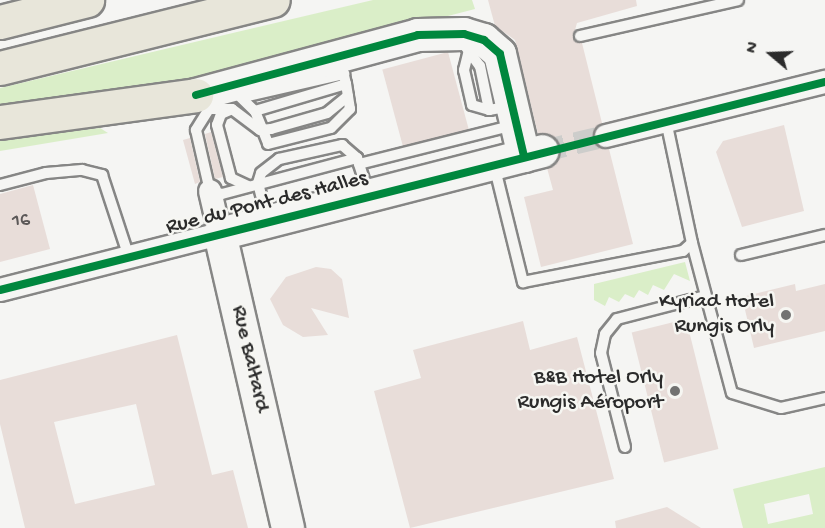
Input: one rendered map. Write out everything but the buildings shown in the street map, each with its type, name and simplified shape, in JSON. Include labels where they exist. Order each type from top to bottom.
[{"type":"highway","points":[[0,22],[87,0]]},
{"type":"highway","points":[[0,68],[273,0]]},
{"type":"highway","points":[[0,122],[196,95]]},
{"type":"street","points":[[196,95],[235,98],[345,78],[418,35],[462,42],[484,40],[508,51],[506,113]]},
{"type":"street","points":[[606,136],[825,82]]},
{"type":"street","name":"Rue du Pont des Halles","points":[[0,290],[534,154],[506,113]]},
{"type":"street","name":"Rue Baltard","points":[[210,191],[288,528]]},
{"type":"lane","points":[[580,36],[738,0]]},
{"type":"lane","points":[[462,42],[480,66],[506,113]]},
{"type":"lane","points":[[462,42],[464,70],[472,105],[506,113]]},
{"type":"lane","points":[[235,98],[268,144],[331,128],[350,109],[345,78],[255,111]]},
{"type":"lane","points":[[235,98],[209,109],[196,130],[210,191],[222,194],[358,161],[506,113]]},
{"type":"lane","points":[[235,98],[255,111],[260,130]]},
{"type":"lane","points":[[235,98],[220,114],[217,125],[231,178],[254,185]]},
{"type":"lane","points":[[666,121],[692,243],[732,393],[781,408],[825,398]]},
{"type":"lane","points":[[254,185],[261,173],[279,159],[342,145],[358,161],[369,196]]},
{"type":"lane","points":[[494,165],[523,282],[683,251],[692,243]]},
{"type":"lane","points":[[0,185],[45,173],[82,170],[102,175],[129,257]]},
{"type":"lane","points":[[254,185],[268,223]]},
{"type":"lane","points":[[741,255],[825,236]]},
{"type":"lane","points":[[625,447],[601,353],[605,334],[617,318],[705,296]]},
{"type":"green space","points":[[373,0],[472,0],[475,9],[192,82],[0,113],[0,88]]},
{"type":"green space","points":[[100,128],[108,133],[0,151],[0,139]]},
{"type":"green space","points":[[685,262],[690,281],[674,274],[664,290],[653,285],[648,295],[639,290],[634,298],[625,294],[619,302],[609,297],[605,306],[594,300],[594,284]]},
{"type":"green space","points":[[825,467],[825,528],[743,528],[733,489]],"holes":[[[809,494],[813,514],[768,524],[764,504]]]},
{"type":"tunnel","points":[[543,151],[606,136]]},
{"type":"cycle path","points":[[196,95],[418,35],[464,34],[484,40],[500,54],[524,156]]},
{"type":"cycle path","points":[[0,290],[825,82]]},
{"type":"place","name":"Kyriad Hotel Rungis Orly","points":[[786,315]]},
{"type":"place","name":"B&B Hotel Orly Rungis Aéroport","points":[[675,391]]}]
